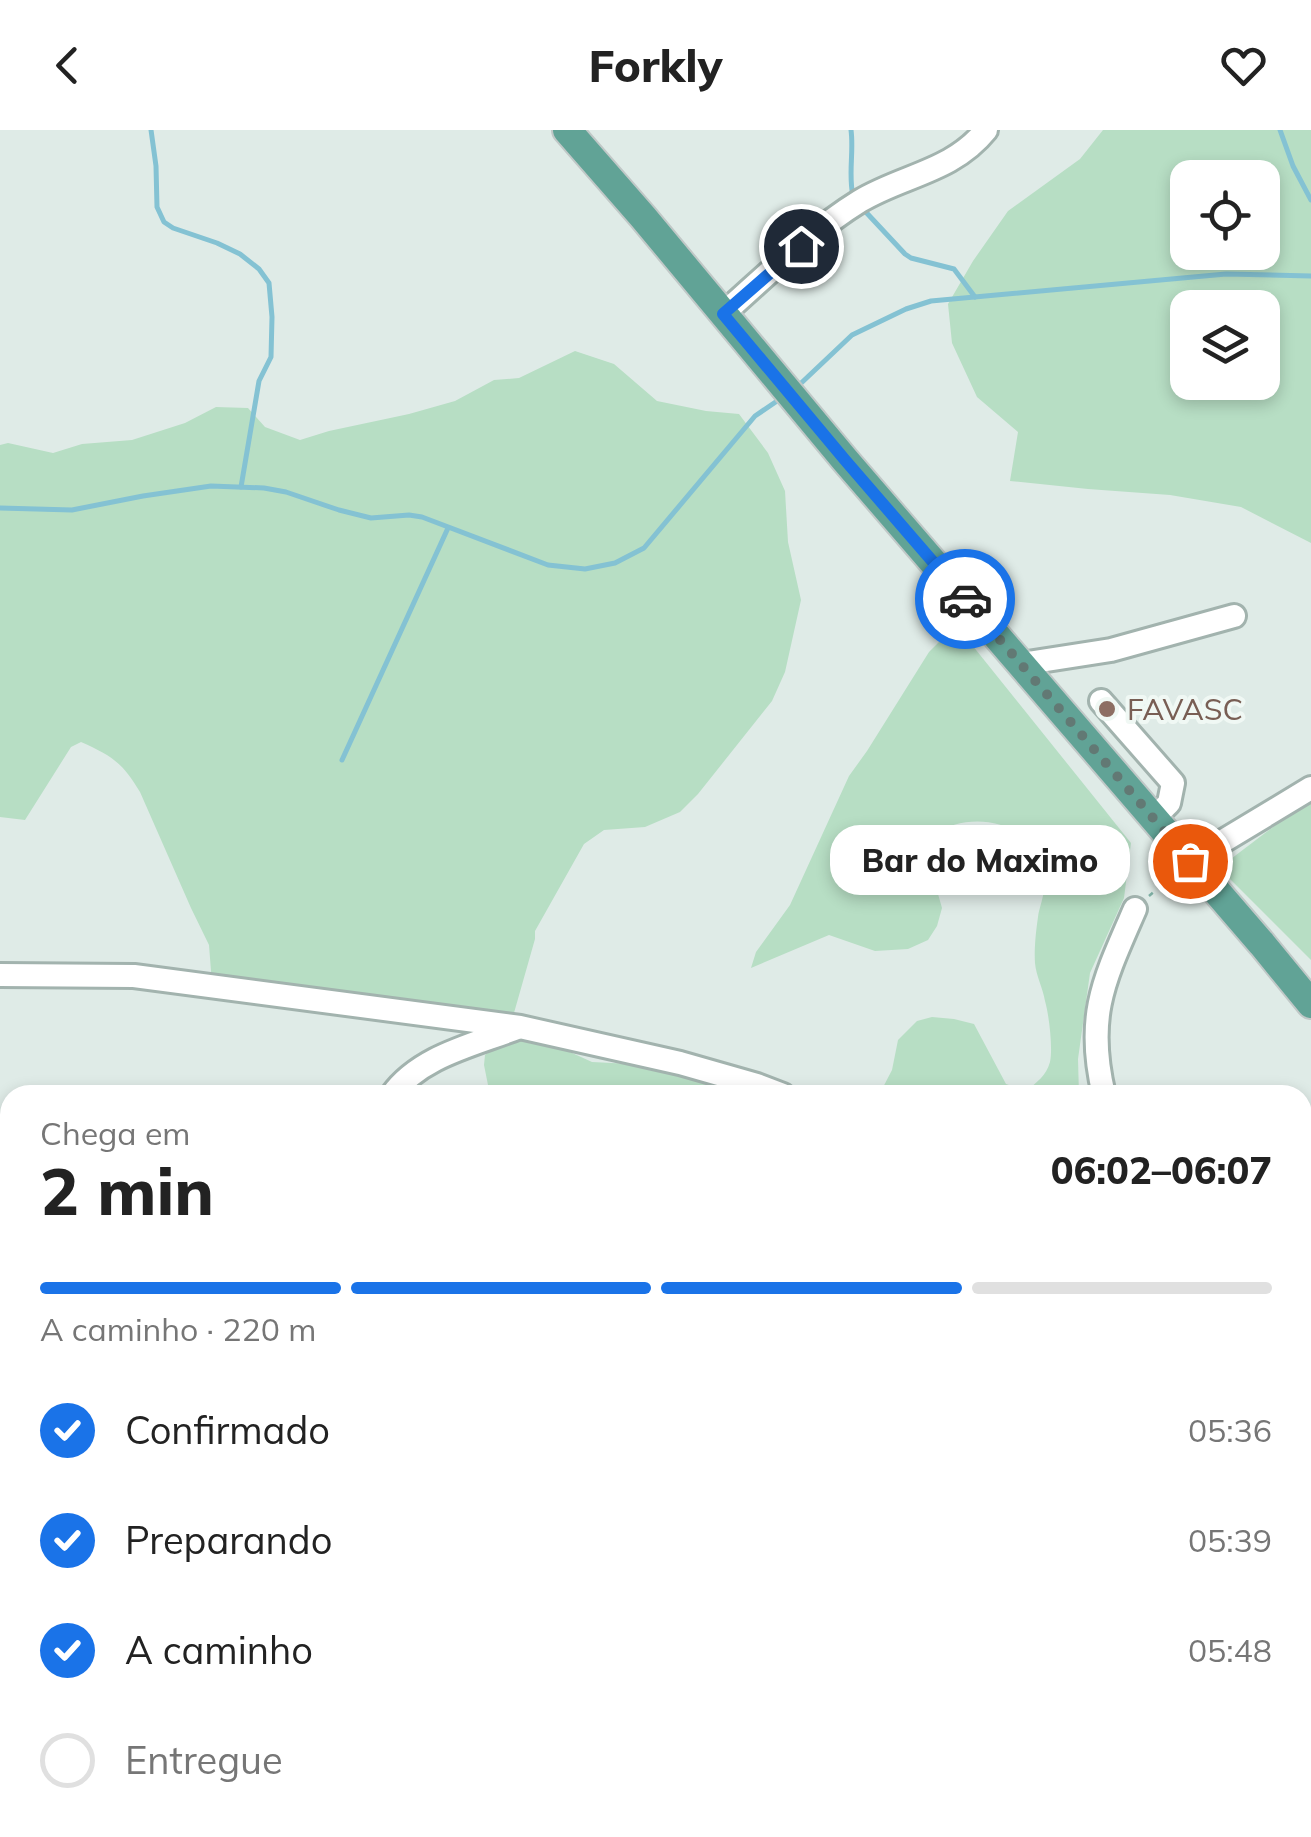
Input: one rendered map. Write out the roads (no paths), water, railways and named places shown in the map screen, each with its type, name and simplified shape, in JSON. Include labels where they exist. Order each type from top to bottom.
[{"type":"main road","points":[[567,130],[1309,1000]]},
{"type":"street","points":[[723,314],[827,224],[864,198],[946,164],[975,144],[986,130]]},
{"type":"street","points":[[1021,664],[1111,650],[1234,616]]},
{"type":"street","points":[[1101,701],[1172,783],[1168,803],[1153,819]]},
{"type":"street","points":[[1190,861],[1311,788]]},
{"type":"street","points":[[1102,1085],[1095,1032],[1099,1000],[1134,909]]},
{"type":"street","points":[[0,975],[134,976],[520,1027],[680,1062],[752,1085]]},
{"type":"street","points":[[400,1085],[421,1066],[520,1027]]},
{"type":"waterway","points":[[151,130],[157,207],[164,222],[240,254],[269,283],[271,357],[259,381],[241,487]]},
{"type":"waterway","points":[[851,130],[853,196]]},
{"type":"waterway","points":[[1280,130],[1311,200]]},
{"type":"waterway","points":[[863,209],[905,254],[954,269],[975,297]]},
{"type":"waterway","points":[[797,387],[852,335],[931,301],[1226,274],[1311,276]]},
{"type":"waterway","points":[[0,508],[72,510],[211,486],[264,488],[371,518],[422,517],[548,565],[585,569],[615,563],[644,548],[755,416],[780,399]]},
{"type":"waterway","points":[[342,760],[448,528]]},
{"type":"place","name":"FAVASC","points":[[1107,709]]},
{"type":"place","name":"Bar do Maximo","points":[[1190,861]]}]
